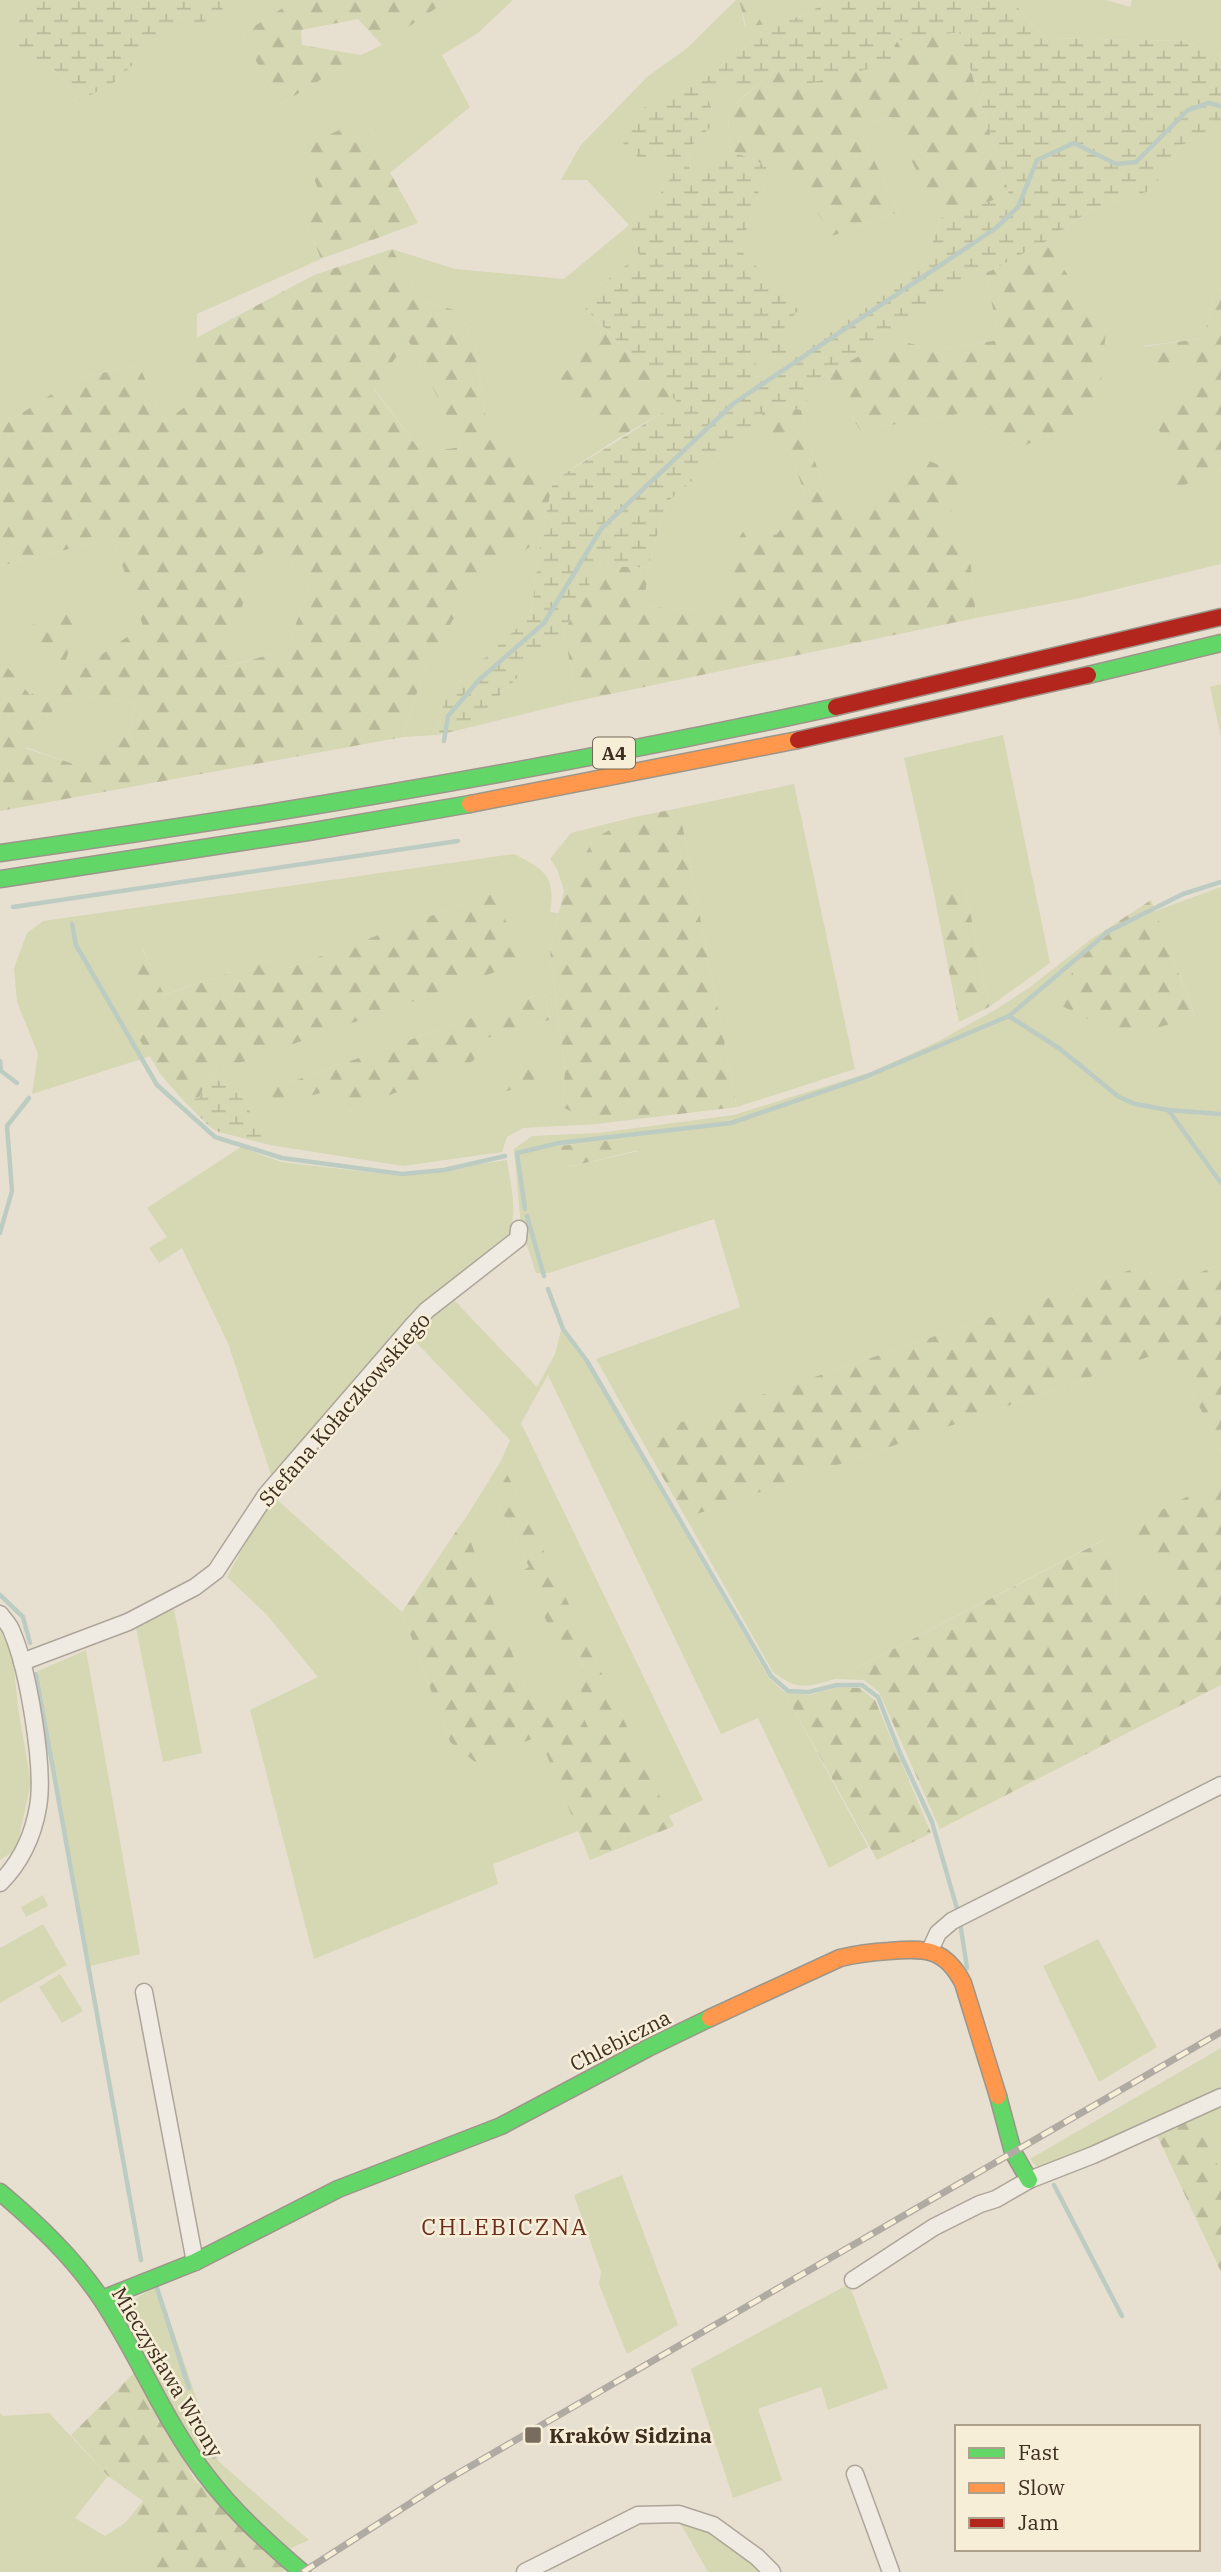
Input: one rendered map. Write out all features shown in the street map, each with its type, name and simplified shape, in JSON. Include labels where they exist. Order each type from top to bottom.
[{"type":"main road","name":"A4","points":[[0,853],[186,827],[516,772],[855,704],[1221,617]]},
{"type":"main road","name":"A4","points":[[0,879],[279,838],[589,783],[874,725],[1221,643]]},
{"type":"main road","points":[[930,1950],[956,1969],[963,1983],[1013,2152],[1029,2180]]},
{"type":"main road","name":"Chlebiczna","points":[[102,2299],[195,2262],[338,2189],[500,2126],[648,2048],[840,1958],[861,1953],[930,1950]]},
{"type":"main road","name":"Mieczysława Wrony","points":[[0,2192],[54,2241],[102,2299],[192,2456],[206,2475],[259,2532],[303,2572]]},
{"type":"street","name":"Stefana Kołaczkowskiego","points":[[22,1662],[128,1622],[195,1587],[216,1571],[267,1495],[413,1325],[427,1310],[518,1239],[519,1229]]},
{"type":"street","points":[[0,1614],[12,1629],[22,1662],[35,1736],[39,1804],[25,1849],[0,1883]]},
{"type":"street","points":[[930,1950],[938,1933],[952,1921],[1221,1785]]},
{"type":"street","points":[[144,1993],[195,2262]]},
{"type":"street","points":[[853,2280],[934,2227],[996,2199],[1029,2180],[1093,2155],[1221,2097]]},
{"type":"street","points":[[855,2474],[891,2572]]},
{"type":"street","points":[[526,2572],[638,2515],[679,2514],[713,2525],[757,2557],[772,2572]]},
{"type":"green space","points":[[0,0],[23,0],[15,49],[51,66],[80,101],[118,80],[179,16],[200,25],[235,0],[295,0],[241,35],[281,104],[382,45],[448,0],[513,0],[478,33],[442,55],[470,107],[390,173],[361,120],[320,195],[304,216],[321,259],[197,314],[196,399],[164,422],[139,365],[75,379],[0,427]]},
{"type":"green space","points":[[23,0],[235,0],[200,25],[179,16],[118,80],[80,101],[51,66],[14,49]]},
{"type":"green space","points":[[295,0],[448,0],[382,45],[358,19],[301,30],[302,45],[361,55],[281,104],[241,35]]},
{"type":"green space","points":[[736,0],[739,0],[745,27],[768,1],[763,0],[826,0],[809,14],[773,23],[705,79],[632,113],[661,147],[671,177],[659,196],[629,225],[587,180],[561,180],[580,146],[647,77],[686,49]]},
{"type":"green space","points":[[739,0],[768,0],[773,23],[746,27]]},
{"type":"green space","points":[[826,0],[1011,0],[1044,38],[1184,41],[1221,56],[1221,127],[1216,126],[1179,147],[1152,190],[1091,210],[1045,242],[938,298],[892,339],[825,374],[801,410],[769,401],[755,427],[666,503],[648,568],[600,565],[564,631],[467,728],[437,735],[445,695],[531,615],[541,539],[553,481],[678,403],[579,302],[639,255],[629,225],[659,196],[671,177],[661,147],[641,160],[623,143],[632,113],[705,79],[773,23],[809,14]],"holes":[[[959,32],[1009,195],[940,218],[927,262],[821,336],[789,347],[776,338],[799,309],[740,250],[767,166],[730,150],[690,178],[689,148],[717,121],[708,100],[722,76],[743,97],[779,67],[799,86],[889,64],[897,41]],[[757,353],[775,359],[793,354],[791,374],[754,377]]]},
{"type":"green space","points":[[1011,0],[1106,0],[1130,7],[1132,0],[1221,0],[1221,56],[1184,41],[1044,38]]},
{"type":"green space","points":[[959,32],[1009,195],[940,218],[890,117],[858,125],[898,212],[832,236],[783,158],[767,166],[730,150],[728,110],[779,67],[897,41]]},
{"type":"green space","points":[[722,76],[743,97],[728,110],[730,150],[690,179],[689,148],[717,121],[708,100]]},
{"type":"green space","points":[[891,117],[940,218],[927,262],[821,336],[789,347],[776,338],[740,250],[767,166],[783,158],[832,236],[898,212],[858,125]]},
{"type":"green space","points":[[361,120],[418,223],[321,259],[304,216],[320,195],[303,147]]},
{"type":"green space","points":[[1216,126],[1221,127],[1221,288],[1214,292],[1204,338],[1143,346],[1194,362],[1194,386],[1177,487],[1221,470],[1221,564],[1080,598],[976,618],[971,565],[942,518],[915,455],[859,519],[826,501],[801,410],[825,374],[860,430],[959,414],[1021,447],[1106,330],[1045,242],[1091,210],[1152,190],[1179,147]]},
{"type":"green space","points":[[629,225],[639,255],[579,302],[604,328],[559,379],[617,439],[553,481],[486,419],[474,341],[455,310],[421,301],[392,249],[455,269],[564,279]]},
{"type":"green space","points":[[1045,242],[1106,330],[1098,414],[1021,447],[959,414],[860,430],[825,374],[892,339],[937,350],[999,340],[986,273]]},
{"type":"green space","points":[[392,249],[421,301],[455,310],[474,341],[486,419],[553,481],[541,539],[472,588],[425,667],[403,737],[0,811],[0,658],[30,695],[85,666],[143,626],[113,538],[0,566],[0,427],[75,379],[139,365],[164,422],[196,399],[196,338],[314,275]],"holes":[[[408,340],[463,447],[421,452],[374,389]],[[279,543],[309,589],[286,650],[226,667],[255,558]],[[91,697],[135,703],[129,733],[80,766],[25,748],[60,701]]]},
{"type":"green space","points":[[986,273],[999,340],[937,350],[892,339],[938,298]]},
{"type":"green space","points":[[1221,288],[1221,470],[1177,488],[1155,417],[1194,386],[1194,362],[1151,377],[1142,347],[1204,338],[1214,292]]},
{"type":"green space","points":[[604,328],[679,403],[617,439],[559,379]]},
{"type":"green space","points":[[408,340],[463,447],[421,452],[374,388]]},
{"type":"green space","points":[[757,353],[794,354],[791,374],[753,377]]},
{"type":"green space","points":[[769,401],[801,410],[826,501],[858,518],[915,455],[953,471],[964,500],[943,518],[971,565],[976,618],[577,701],[564,631],[600,565],[648,568],[644,606],[701,610],[732,597],[722,562],[750,522],[776,535],[807,499],[788,449],[755,427]]},
{"type":"green space","points":[[755,427],[788,449],[807,499],[776,535],[750,522],[733,597],[701,610],[643,606],[648,568],[666,503]]},
{"type":"green space","points":[[113,538],[144,626],[85,666],[30,695],[0,658],[0,566]]},
{"type":"green space","points":[[541,539],[531,615],[445,695],[437,735],[403,737],[425,667],[472,588]]},
{"type":"green space","points":[[279,543],[309,589],[286,650],[225,667],[255,557]]},
{"type":"green space","points":[[65,612],[75,629],[65,663],[32,656],[32,625]]},
{"type":"green space","points":[[564,631],[577,701],[467,728]]},
{"type":"green space","points":[[1221,684],[1221,737],[1210,687]]},
{"type":"green space","points":[[91,697],[135,703],[129,733],[80,766],[25,747],[60,701]]},
{"type":"green space","points":[[1003,735],[1050,963],[989,1007],[964,881],[933,889],[904,758]]},
{"type":"green space","points":[[794,784],[855,1069],[737,1107],[679,808]]},
{"type":"green space","points":[[679,808],[737,1107],[597,1124],[562,1107],[565,1071],[550,951],[564,891],[594,839],[630,818]]},
{"type":"green space","points":[[630,818],[594,839],[564,891],[557,869],[550,859],[571,833]]},
{"type":"green space","points":[[514,854],[546,875],[551,890],[550,912],[559,913],[550,951],[565,1071],[562,1107],[597,1124],[523,1128],[507,1137],[502,1152],[403,1166],[270,1145],[241,1096],[209,1074],[528,960],[490,894],[286,969],[268,960],[163,995],[142,947],[132,1027],[151,1056],[32,1094],[38,1054],[17,1002],[14,968],[27,933],[43,921]],"holes":[[[545,992],[549,1020],[487,1038],[349,1112],[332,1090],[257,1094]]]},
{"type":"green space","points":[[964,881],[989,1007],[959,1022],[933,889]]},
{"type":"green space","points":[[1221,887],[1221,1265],[1160,1286],[1145,1265],[658,1430],[645,1446],[596,1359],[740,1307],[714,1219],[549,1273],[536,1273],[521,1227],[514,1149],[532,1136],[598,1133],[734,1115],[871,1072],[935,1043],[995,1010],[1030,987],[1090,940],[1076,962],[1195,1016],[1155,911]],"holes":[[[632,1138],[638,1151],[569,1167],[559,1146]]]},
{"type":"green space","points":[[490,894],[529,960],[209,1074],[199,1098],[183,1100],[161,1075],[132,1027],[130,989],[141,946],[164,995],[268,960],[286,969]]},
{"type":"green space","points":[[1151,900],[1195,1017],[1124,1037],[1060,1005],[1076,962],[1090,940]]},
{"type":"green space","points":[[545,992],[549,1020],[487,1038],[473,1061],[348,1112],[332,1090],[264,1108],[257,1094]]},
{"type":"green space","points":[[534,1062],[541,1081],[494,1095],[500,1073]]},
{"type":"green space","points":[[209,1074],[241,1096],[270,1145],[219,1132],[210,1127],[183,1100],[199,1098]]},
{"type":"green space","points":[[632,1138],[639,1150],[568,1167],[559,1146]]},
{"type":"green space","points":[[241,1147],[281,1162],[402,1176],[507,1160],[513,1202],[510,1233],[505,1242],[272,1478],[228,1343],[182,1248],[159,1263],[149,1248],[167,1237],[147,1208]]},
{"type":"green space","points":[[1145,1265],[1160,1286],[1221,1265],[1221,1451],[1171,1349],[686,1518],[645,1446],[658,1430]]},
{"type":"green space","points":[[454,1300],[537,1387],[555,1354],[561,1330],[586,1363],[769,1678],[784,1692],[868,1847],[829,1868],[758,1718],[721,1734],[548,1375],[521,1423],[703,1800],[669,1816],[501,1461],[510,1440],[409,1335]]},
{"type":"green space","points":[[1171,1349],[1221,1451],[1221,1479],[1128,1528],[1174,1587],[1116,1603],[1117,1564],[1103,1540],[835,1679],[803,1686],[789,1682],[773,1672],[686,1518]]},
{"type":"green space","points":[[501,1461],[674,1826],[590,1860],[539,1736],[475,1762],[450,1742],[402,1612],[463,1521],[526,1690],[575,1698],[604,1764],[576,1674],[583,1666],[572,1644],[560,1649],[522,1571],[529,1567],[488,1482]]},
{"type":"green space","points":[[1221,1479],[1221,1685],[940,1829],[879,1692],[864,1680],[835,1679],[1104,1540],[1117,1564],[1116,1602],[1173,1587],[1127,1528]]},
{"type":"green space","points":[[488,1482],[529,1567],[523,1572],[560,1649],[572,1644],[583,1667],[608,1775],[526,1690],[463,1522]]},
{"type":"green space","points":[[272,1495],[402,1612],[450,1742],[475,1762],[539,1735],[578,1831],[493,1864],[498,1884],[314,1959],[250,1710],[318,1677],[267,1615],[227,1577]]},
{"type":"green space","points":[[174,1609],[202,1753],[163,1762],[136,1628]]},
{"type":"green space","points":[[0,1630],[13,1657],[18,1708],[31,1783],[16,1850],[0,1860]]},
{"type":"green space","points":[[86,1650],[140,1954],[90,1966],[38,1671]]},
{"type":"green space","points":[[839,1687],[860,1688],[875,1700],[931,1833],[877,1860],[784,1692],[810,1695]]},
{"type":"green space","points":[[43,1895],[48,1906],[26,1917],[21,1907]]},
{"type":"green space","points":[[43,1924],[67,1965],[0,2003],[0,1948]]},
{"type":"green space","points":[[1098,1939],[1157,2047],[1099,2082],[1043,1966]]},
{"type":"green space","points":[[60,1974],[83,2011],[62,2023],[39,1987]]},
{"type":"green space","points":[[1221,2048],[1221,2092],[1040,2170],[1030,2159]]},
{"type":"green space","points":[[1221,2103],[1221,2172],[1194,2116]]},
{"type":"green space","points":[[1194,2116],[1221,2172],[1221,2272],[1156,2133]]},
{"type":"green space","points":[[622,2175],[678,2325],[627,2354],[599,2284],[601,2272],[574,2195]]},
{"type":"green space","points":[[849,2284],[888,2388],[828,2410],[821,2387],[758,2409],[782,2480],[733,2498],[691,2369]]},
{"type":"green space","points":[[158,2286],[218,2461],[309,2540],[287,2550],[202,2460],[123,2316],[138,2297]]},
{"type":"green space","points":[[136,2371],[194,2479],[286,2569],[283,2572],[146,2572],[159,2546],[125,2523],[143,2501],[108,2476],[71,2435]]},
{"type":"green space","points":[[0,2413],[3,2416],[49,2413],[108,2476],[75,2518],[105,2536],[125,2523],[159,2546],[146,2572],[0,2572]]},
{"type":"green space","points":[[677,2517],[703,2526],[764,2572],[708,2572]]},
{"type":"waterway","points":[[444,741],[448,716],[480,679],[544,623],[601,529],[734,403],[996,228],[1018,207],[1037,160],[1074,143],[1116,164],[1136,162],[1188,110],[1209,103],[1221,106]]},
{"type":"waterway","points":[[13,907],[458,841]]},
{"type":"waterway","points":[[525,1209],[517,1153],[559,1143],[731,1123],[865,1077],[1009,1016],[1109,931],[1183,894],[1221,882]]},
{"type":"waterway","points":[[72,924],[76,945],[157,1085],[215,1137],[282,1158],[402,1174],[444,1170],[505,1156]]},
{"type":"waterway","points":[[1009,1016],[1060,1049],[1119,1097],[1135,1104],[1168,1110],[1221,1114]]},
{"type":"waterway","points":[[0,1061],[1,1071],[17,1083]]},
{"type":"waterway","points":[[0,1233],[12,1191],[7,1126],[29,1098]]},
{"type":"waterway","points":[[1169,1111],[1221,1183]]},
{"type":"waterway","points":[[527,1216],[544,1276]]},
{"type":"waterway","points":[[548,1289],[563,1329],[587,1361],[771,1676],[788,1691],[809,1692],[837,1685],[862,1685],[878,1697],[932,1822],[958,1912]]},
{"type":"waterway","points":[[0,1595],[23,1617],[30,1643]]},
{"type":"waterway","points":[[36,1674],[141,2260]]},
{"type":"waterway","points":[[960,1922],[967,1968]]},
{"type":"waterway","points":[[1054,2185],[1122,2316]]},
{"type":"waterway","points":[[157,2288],[189,2388]]},
{"type":"waterway","points":[[194,2401],[214,2457]]},
{"type":"railway","points":[[303,2572],[445,2481],[1221,2032]]},
{"type":"traffic: fast","points":[[1088,675],[1221,643]]},
{"type":"traffic: fast","points":[[0,853],[420,788],[628,750],[836,707]]},
{"type":"traffic: fast","points":[[0,879],[308,832],[470,804]]},
{"type":"traffic: fast","points":[[102,2299],[195,2262],[338,2189],[501,2126],[710,2018]]},
{"type":"traffic: fast","points":[[998,2096],[1013,2152],[1029,2180]]},
{"type":"traffic: fast","points":[[0,2192],[55,2242],[102,2300],[177,2432],[216,2488],[251,2526],[302,2572]]},
{"type":"traffic: slow","points":[[470,804],[798,740]]},
{"type":"traffic: slow","points":[[710,2018],[840,1958],[902,1950],[933,1953],[949,1963],[963,1983],[998,2096]]},
{"type":"traffic: jam","points":[[836,707],[1221,617]]},
{"type":"traffic: jam","points":[[798,740],[1088,675]]},
{"type":"place","name":"Kraków Sidzina","points":[[533,2435]]},
{"type":"district","name":"CHLEBICZNA","points":[[505,2226]]}]
